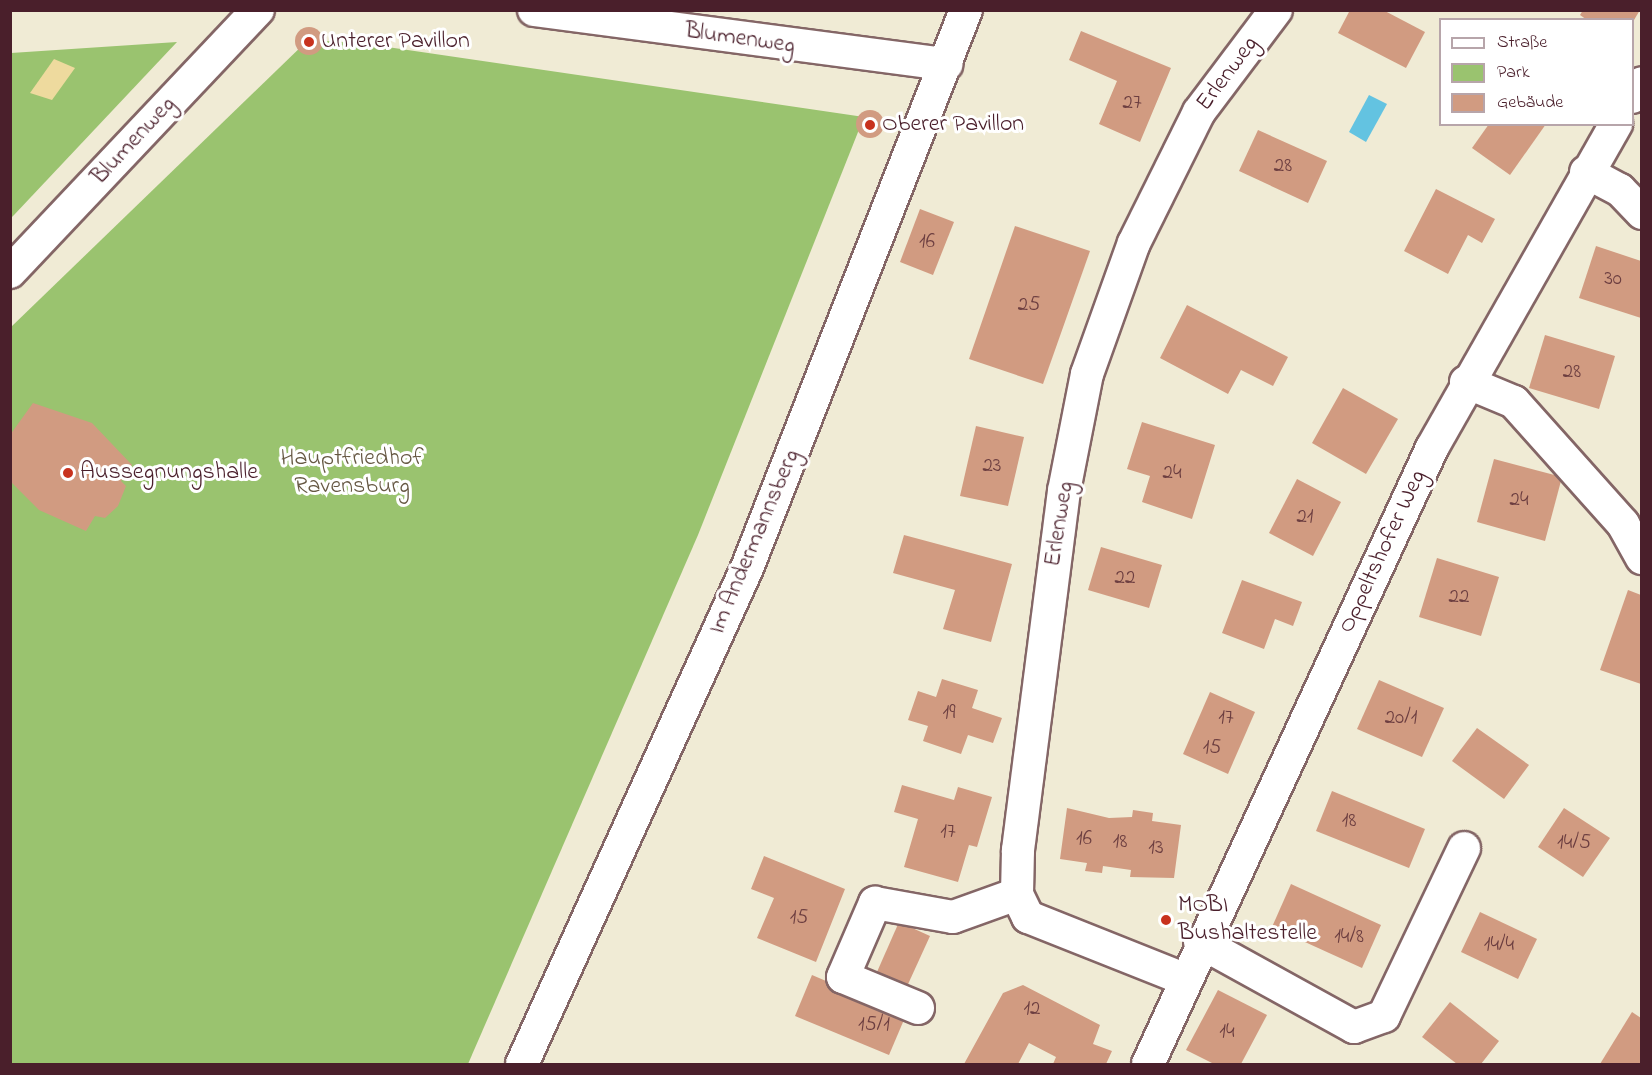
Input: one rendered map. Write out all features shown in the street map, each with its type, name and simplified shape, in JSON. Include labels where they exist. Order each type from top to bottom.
[{"type":"street","name":"Blumenweg","points":[[10,272],[258,10]]},
{"type":"street","name":"Blumenweg","points":[[534,10],[946,64]]},
{"type":"street","name":"Im Andermannsberg","points":[[522,1065],[747,568],[966,10]]},
{"type":"street","name":"Erlenweg","points":[[1017,894],[1039,666],[1087,374],[1134,243],[1199,112],[1276,10]]},
{"type":"street","name":"Oppeltshofer Weg","points":[[1148,1065],[1200,942],[1466,382],[1615,126]]},
{"type":"street","points":[[1586,172],[1620,190],[1641,213]]},
{"type":"street","points":[[1466,382],[1514,402],[1623,524],[1641,558]]},
{"type":"street","points":[[1200,942],[1354,1028],[1384,1016],[1464,848]]},
{"type":"street","points":[[918,1008],[843,977],[875,903],[953,917],[1017,894],[1028,917],[1184,979]]},
{"type":"green space","name":"Hauptfriedhof Ravensburg","points":[[308,40],[360,43],[864,117],[698,535],[468,1064],[11,1064],[10,328]]},
{"type":"green space","points":[[177,42],[14,215],[11,218],[11,53]]},
{"type":"sand","points":[[54,59],[75,68],[52,100],[30,93]]},
{"type":"water","points":[[1369,95],[1387,104],[1366,142],[1349,132]]},
{"type":"building","points":[[1350,10],[1383,10],[1425,32],[1406,68],[1338,33]]},
{"type":"building","points":[[1583,10],[1640,10],[1634,20],[1634,18],[1584,18],[1580,15]]},
{"type":"building","name":"Unterer Pavillon","points":[[309,27],[319,31],[323,41],[319,51],[309,55],[299,51],[295,41],[299,31]]},
{"type":"building","points":[[1081,31],[1171,68],[1140,142],[1099,124],[1117,81],[1069,60]]},
{"type":"building","name":"Oberer Pavillon","points":[[870,110],[880,114],[884,124],[880,134],[870,138],[860,134],[856,124],[860,114]]},
{"type":"building","points":[[1488,126],[1545,126],[1510,175],[1472,148]]},
{"type":"building","points":[[1258,130],[1327,161],[1308,203],[1239,171]]},
{"type":"building","points":[[1436,189],[1495,219],[1482,243],[1468,235],[1448,274],[1404,251]]},
{"type":"building","points":[[920,209],[954,222],[933,275],[900,262]]},
{"type":"building","points":[[1015,226],[1090,251],[1043,384],[969,359]]},
{"type":"building","points":[[1596,246],[1641,261],[1641,318],[1579,298]]},
{"type":"building","points":[[1187,305],[1288,357],[1273,386],[1241,370],[1228,394],[1160,358]]},
{"type":"building","points":[[1545,335],[1615,356],[1599,409],[1529,388]]},
{"type":"building","points":[[1343,388],[1398,419],[1366,474],[1312,443]]},
{"type":"building","name":"Aussegnungshalle","points":[[33,403],[92,423],[132,465],[121,481],[126,486],[118,506],[105,518],[95,516],[86,531],[39,510],[10,481],[10,435]]},
{"type":"building","points":[[1142,422],[1215,445],[1192,519],[1142,502],[1150,476],[1127,469]]},
{"type":"building","points":[[976,426],[1024,437],[1008,506],[960,496]]},
{"type":"building","points":[[1494,459],[1562,477],[1545,541],[1477,522]]},
{"type":"building","points":[[1297,479],[1341,502],[1313,556],[1269,533]]},
{"type":"building","points":[[904,535],[1012,564],[991,642],[943,629],[955,590],[893,573]]},
{"type":"building","points":[[1101,547],[1162,565],[1149,608],[1088,590]]},
{"type":"building","points":[[1437,558],[1499,577],[1481,636],[1419,617]]},
{"type":"building","points":[[1242,580],[1302,602],[1293,626],[1275,619],[1264,649],[1222,633]]},
{"type":"building","points":[[1628,590],[1641,595],[1641,684],[1600,670]]},
{"type":"building","points":[[942,679],[978,690],[972,708],[1002,718],[993,743],[968,735],[961,754],[923,741],[928,726],[908,720],[918,691],[936,697]]},
{"type":"building","points":[[1379,680],[1444,708],[1422,757],[1357,729]]},
{"type":"building","points":[[1210,692],[1255,712],[1228,774],[1183,754]]},
{"type":"building","points":[[1477,728],[1529,765],[1504,799],[1452,761]]},
{"type":"building","points":[[902,785],[954,800],[958,787],[992,797],[977,847],[969,845],[958,882],[904,867],[918,819],[894,812]]},
{"type":"building","points":[[1332,791],[1425,829],[1409,868],[1316,831]]},
{"type":"building","points":[[1067,808],[1109,818],[1132,817],[1133,810],[1153,813],[1152,821],[1181,825],[1174,878],[1130,877],[1131,870],[1103,866],[1102,873],[1085,871],[1087,863],[1060,859]]},
{"type":"building","points":[[1564,808],[1610,838],[1583,877],[1538,847]]},
{"type":"building","points":[[764,856],[845,889],[816,962],[757,938],[774,898],[751,889]]},
{"type":"building","points":[[1291,884],[1381,925],[1362,968],[1272,927]]},
{"type":"building","points":[[1480,912],[1537,939],[1518,979],[1461,952]]},
{"type":"building","points":[[899,922],[930,936],[904,993],[873,981]]},
{"type":"building","points":[[812,975],[906,1015],[889,1055],[795,1016]]},
{"type":"building","points":[[1023,985],[1100,1025],[1093,1044],[1112,1051],[1106,1064],[1053,1064],[1056,1057],[1029,1043],[1018,1064],[964,1064],[1003,993]]},
{"type":"building","points":[[1218,990],[1267,1015],[1241,1064],[1214,1064],[1186,1050]]},
{"type":"building","points":[[1450,1002],[1499,1041],[1481,1064],[1457,1064],[1422,1037]]},
{"type":"building","points":[[1632,1012],[1641,1018],[1641,1064],[1600,1064]]},
{"type":"place","name":"Unterer Pavillon","points":[[309,42]]},
{"type":"place","name":"Oberer Pavillon","points":[[870,125]]},
{"type":"place","name":"Aussegnungshalle","points":[[68,473]]},
{"type":"place","name":"MOBI Bushaltestelle","points":[[1166,920]]}]
